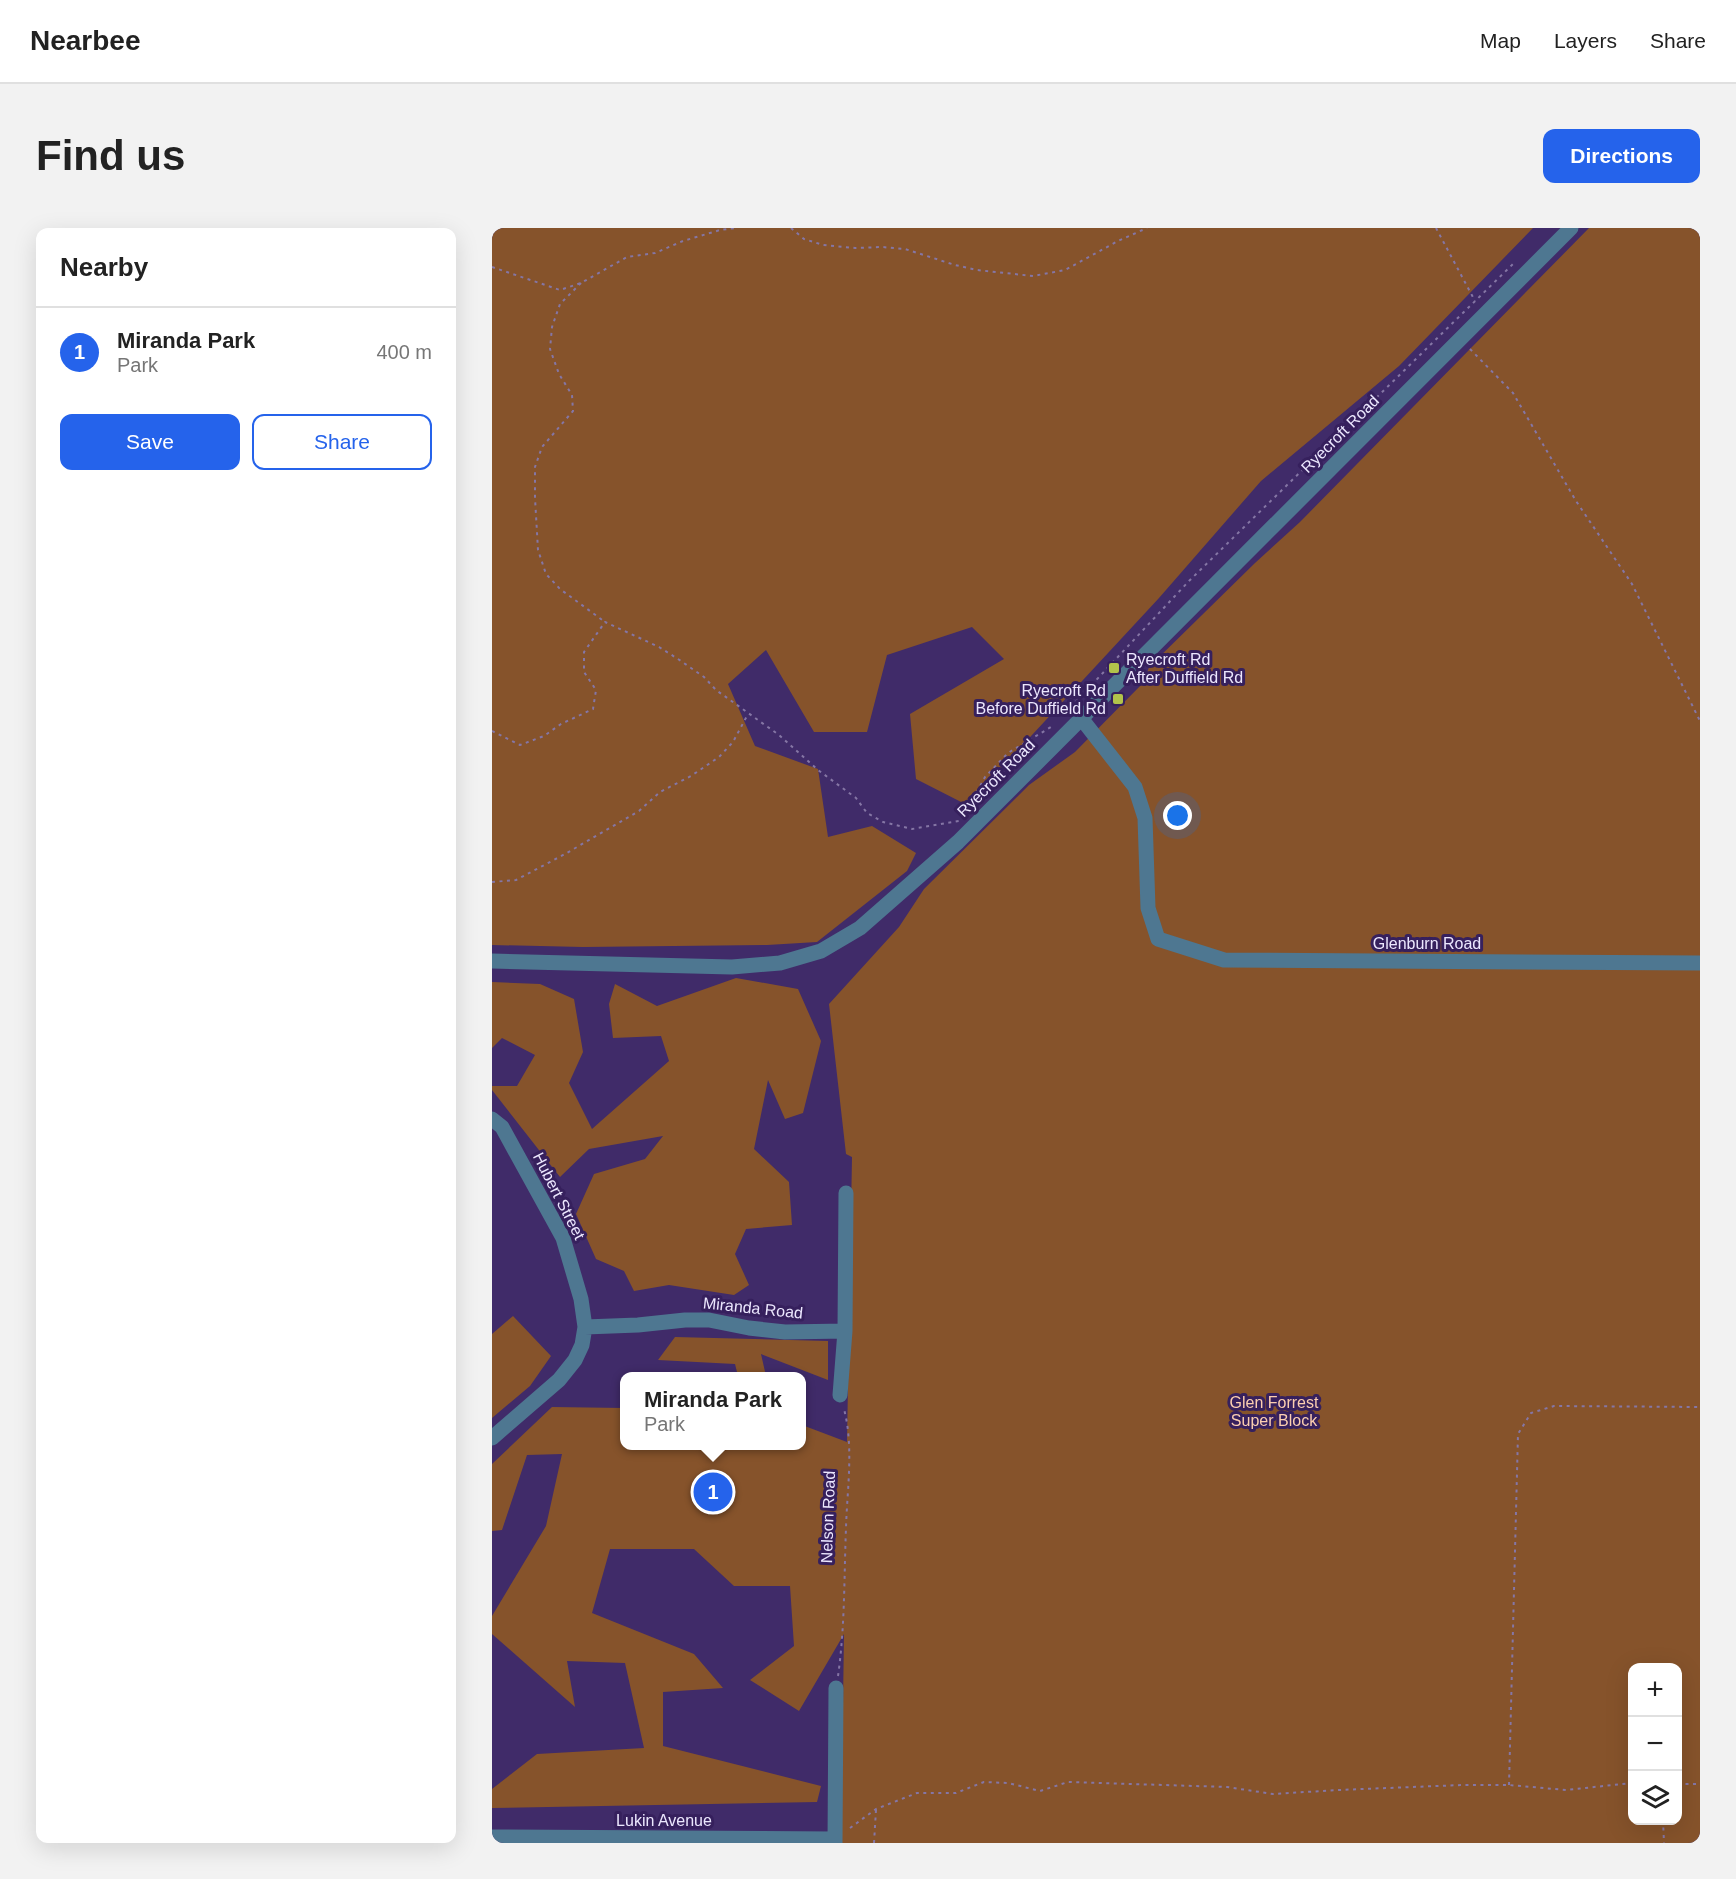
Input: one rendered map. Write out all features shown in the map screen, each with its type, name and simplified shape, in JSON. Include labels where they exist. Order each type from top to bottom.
[{"type":"street","name":"Ryecroft Road","points":[[492,960],[732,967],[780,963],[821,951],[860,928],[958,842],[1065,734],[1075,713],[1571,228]]},
{"type":"street","name":"Glenburn Road","points":[[1075,713],[1135,787],[1145,818],[1148,909],[1158,939],[1224,960],[1700,963]]},
{"type":"street","name":"Hubert Street","points":[[492,1119],[502,1127],[563,1238],[581,1299],[585,1327],[582,1345],[575,1360],[559,1380],[492,1438]]},
{"type":"street","points":[[840,1395],[845,1331],[846,1193]]},
{"type":"street","name":"Miranda Road","points":[[585,1327],[709,1320],[784,1332],[845,1331]]},
{"type":"street","points":[[835,1841],[836,1688]]},
{"type":"street","name":"Lukin Avenue","points":[[492,1837],[835,1841]]},
{"type":"path","points":[[735,228],[684,241],[655,253],[627,257],[581,284],[560,304],[552,327],[550,349],[559,374],[572,395],[573,411],[542,447],[535,467],[538,550],[546,574],[560,589],[605,622],[642,639],[704,677],[716,690],[779,735],[818,770],[856,798],[867,813],[883,822],[912,829],[961,820],[985,777],[1008,753],[1053,726],[1065,734]]},
{"type":"path","points":[[791,228],[804,239],[823,245],[905,249],[977,270],[1033,276],[1065,270],[1147,228]]},
{"type":"path","points":[[1436,228],[1475,301]]},
{"type":"path","points":[[1075,713],[1197,573],[1518,259],[1532,267]]},
{"type":"path","points":[[492,267],[561,290],[581,284]]},
{"type":"path","points":[[1460,339],[1513,393],[1576,501],[1632,584],[1700,721]]},
{"type":"path","points":[[492,731],[520,745],[544,736],[561,724],[593,710],[596,690],[584,672],[584,652],[605,622]]},
{"type":"path","points":[[492,882],[516,880],[575,849],[639,811],[660,792],[691,776],[719,757],[733,742],[748,714]]},
{"type":"path","name":"Nelson Road","points":[[836,1688],[843,1642],[849,1472],[846,1416],[840,1395]]},
{"type":"path","points":[[1509,1785],[1518,1434],[1531,1413],[1554,1406],[1700,1407]]},
{"type":"path","points":[[835,1841],[876,1809],[917,1793],[956,1793],[984,1782],[1008,1783],[1040,1791],[1068,1782],[1227,1787],[1273,1794],[1405,1787],[1509,1785],[1566,1790],[1628,1783]]},
{"type":"path","points":[[1682,1784],[1700,1784]]},
{"type":"path","points":[[874,1843],[876,1809]]},
{"type":"path","points":[[1663,1825],[1664,1843]]},
{"type":"green space","points":[[492,228],[1533,228],[1399,366],[1261,481],[1159,598],[967,805],[916,779],[910,714],[1004,659],[972,627],[887,655],[867,732],[814,732],[766,650],[728,684],[755,746],[818,769],[828,837],[872,826],[916,853],[907,871],[817,942],[767,945],[583,947],[492,945]]},
{"type":"green space","name":"Glen Forrest Super Block","points":[[1589,228],[1700,228],[1700,1843],[841,1843],[844,1634],[799,1711],[750,1680],[794,1646],[790,1586],[734,1586],[694,1549],[610,1549],[592,1613],[694,1654],[723,1688],[663,1692],[663,1746],[821,1786],[817,1802],[492,1808],[492,1789],[537,1754],[644,1748],[625,1663],[567,1661],[575,1707],[492,1634],[492,1616],[546,1526],[562,1454],[527,1455],[502,1530],[492,1531],[492,1464],[552,1407],[620,1408],[620,1450],[806,1450],[806,1427],[847,1442],[852,1157],[846,1154],[829,1004],[899,927],[924,889],[1029,785],[1075,752],[1144,682],[1149,667],[1300,522]]},
{"type":"green space","points":[[736,978],[798,989],[821,1041],[803,1113],[785,1119],[768,1080],[754,1149],[789,1182],[792,1225],[746,1229],[735,1254],[749,1285],[734,1295],[669,1285],[634,1291],[624,1271],[596,1259],[576,1214],[594,1174],[645,1159],[663,1136],[589,1149],[560,1177],[492,1090],[492,1086],[517,1086],[535,1055],[502,1038],[492,1048],[492,982],[540,984],[574,999],[583,1052],[569,1083],[592,1129],[669,1061],[661,1036],[613,1038],[609,1004],[615,984],[657,1006]]},
{"type":"green space","points":[[513,1316],[551,1356],[530,1386],[492,1418],[492,1334]]},
{"type":"green space","points":[[675,1337],[828,1341],[828,1380],[761,1354],[765,1372],[737,1372],[735,1364],[658,1360]]},
{"type":"place","name":"Ryecroft Rd After Duffield Rd","points":[[1114,668]]},
{"type":"place","name":"Ryecroft Rd Before Duffield Rd","points":[[1118,699]]},
{"type":"place","name":"Miranda Park","points":[[713,1492]]}]
